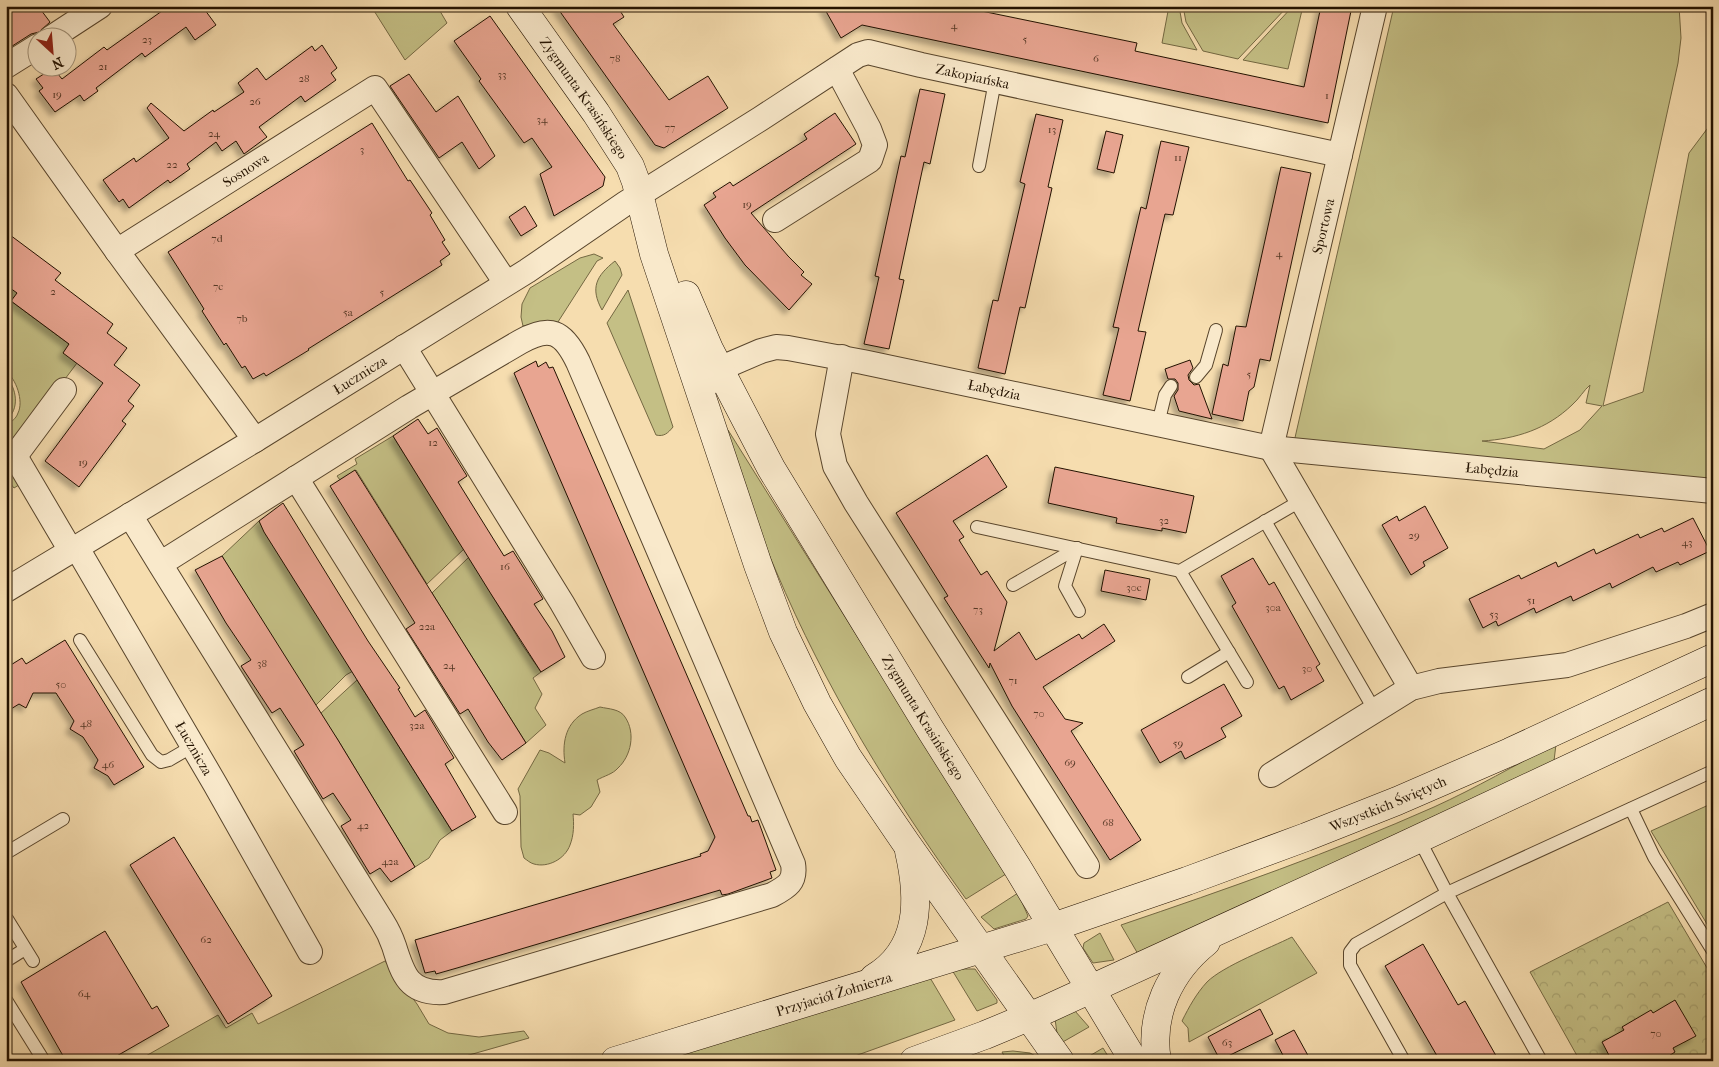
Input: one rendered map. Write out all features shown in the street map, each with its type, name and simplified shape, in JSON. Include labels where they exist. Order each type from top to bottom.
[{"type":"street","points":[[66,28],[100,6]]},
{"type":"street","name":"Zygmunta Krasińskiego","points":[[520,6],[611,135],[630,166],[639,194],[650,243],[758,565],[783,632],[817,704],[848,758],[1060,1061]]},
{"type":"street","name":"Sportowa","points":[[1271,448],[1374,6]]},
{"type":"street","points":[[6,66],[28,52]]},
{"type":"street","name":"Zakopiańska","points":[[639,194],[760,120],[858,55],[868,52],[1340,155]]},
{"type":"street","points":[[775,220],[870,160],[875,145],[869,129],[837,69]]},
{"type":"street","name":"Sosnowa","points":[[117,251],[375,88],[506,283]]},
{"type":"street","points":[[6,95],[255,440]]},
{"type":"street","name":"Zygmunta Krasińskiego","points":[[639,194],[662,239],[693,315],[771,468],[1134,1061]]},
{"type":"street","name":"Łucznicza","points":[[6,590],[255,440],[404,347],[506,283],[639,194]]},
{"type":"street","points":[[130,516],[390,934],[402,970],[414,986],[432,992],[444,992],[772,895],[783,889],[790,882],[794,874],[793,864],[570,346],[559,336],[550,332],[535,333],[432,393],[160,564]]},
{"type":"street","name":"Zygmunta Krasińskiego","points":[[682,339],[703,365],[708,368],[720,369]]},
{"type":"street","points":[[404,347],[562,602],[593,657]]},
{"type":"street","name":"Łabędzia","points":[[720,369],[761,351],[776,347],[788,348],[842,357],[1271,448],[1713,491]]},
{"type":"street","points":[[842,357],[828,434],[835,466],[856,503],[1087,866]]},
{"type":"street","name":"Zygmunta Krasińskiego","points":[[712,425],[707,393],[712,377],[720,369]]},
{"type":"street","points":[[64,390],[11,455],[74,550]]},
{"type":"street","points":[[1271,448],[1411,688]]},
{"type":"street","points":[[296,478],[505,812]]},
{"type":"street","name":"Łucznicza","points":[[74,550],[193,746],[310,952]]},
{"type":"street","points":[[1272,775],[1411,688],[1439,681],[1566,665],[1686,626],[1713,615]]},
{"type":"street","name":"Wszystkich Świętych","points":[[1053,927],[1188,881],[1306,837],[1510,752],[1713,658]]},
{"type":"street","points":[[914,1061],[1028,1017],[1090,990],[1713,702]]},
{"type":"street","name":"Zygmunta Krasińskiego","points":[[854,988],[882,973],[894,962],[909,938],[916,910],[913,870],[906,843]]},
{"type":"street","points":[[1157,1061],[1157,1022],[1166,991],[1188,958],[1205,943],[1238,921]]},
{"type":"street","name":"Przyjaciół Żołnierza","points":[[615,1061],[1053,927]]},
{"type":"lane","points":[[979,166],[995,81]]},
{"type":"lane","points":[[1196,377],[1206,365],[1216,330]]},
{"type":"lane","points":[[1158,424],[1165,395],[1171,386]]},
{"type":"lane","points":[[977,527],[1180,571],[1302,500]]},
{"type":"lane","points":[[1266,522],[1375,711]]},
{"type":"lane","points":[[1013,585],[1077,548]]},
{"type":"lane","points":[[1077,548],[1065,586],[1079,611]]},
{"type":"lane","points":[[1180,571],[1247,682]]},
{"type":"lane","points":[[80,640],[152,755],[161,762],[170,760],[193,746]]},
{"type":"lane","points":[[1188,677],[1229,652]]},
{"type":"lane","points":[[1404,1061],[1350,965],[1350,952],[1356,944],[1447,894],[1713,771]]},
{"type":"lane","points":[[1631,809],[1654,857],[1713,951]]},
{"type":"lane","points":[[6,853],[63,819]]},
{"type":"lane","points":[[1419,838],[1447,894],[1541,1061]]},
{"type":"lane","points":[[7,919],[33,961]]},
{"type":"lane","points":[[6,960],[25,949]]},
{"type":"lane","points":[[6,1000],[44,1061]]},
{"type":"green space","points":[[371,6],[437,6],[447,23],[405,60]]},
{"type":"green space","points":[[1169,6],[1179,6],[1182,23],[1197,50],[1162,43]]},
{"type":"green space","points":[[1183,6],[1288,6],[1238,59],[1203,51],[1186,22]]},
{"type":"green space","points":[[1293,6],[1303,6],[1288,69],[1243,60]]},
{"type":"green space","points":[[1394,6],[1679,6],[1681,38],[1678,63],[1603,406],[1643,392],[1689,153],[1713,121],[1713,482],[1294,442]],"holes":[[[1590,385],[1586,403],[1602,406],[1580,430],[1544,449],[1482,441],[1507,438],[1542,426],[1575,403]]]},
{"type":"green space","points":[[594,254],[603,258],[597,261],[556,325],[537,323],[523,326],[521,317],[522,304],[530,288],[580,258]]},
{"type":"green space","points":[[615,261],[622,275],[602,310],[596,295],[597,283],[603,272]]},
{"type":"green space","points":[[6,285],[20,290],[11,301],[69,344],[77,363],[20,439],[6,444],[6,425],[16,417],[20,408],[20,402],[16,385],[6,371]]},
{"type":"green space","points":[[628,290],[673,427],[664,435],[656,435],[607,323]]},
{"type":"green space","points":[[6,377],[15,393],[15,405],[6,420]]},
{"type":"green space","points":[[728,430],[1006,874],[966,899],[886,781],[816,657],[795,614],[762,537]]},
{"type":"green space","points":[[393,436],[464,549],[427,584],[356,470],[340,480],[337,476],[357,464],[355,459]]},
{"type":"green space","points":[[6,469],[22,483],[14,488],[6,478]]},
{"type":"green space","points":[[259,521],[353,671],[346,675],[315,706],[222,556]]},
{"type":"green space","points":[[469,557],[541,672],[533,678],[542,694],[535,708],[546,725],[526,743],[432,593]]},
{"type":"green space","points":[[357,680],[452,831],[440,840],[429,858],[415,867],[338,740],[320,714]]},
{"type":"green space","points":[[600,707],[620,712],[625,717],[631,737],[629,751],[616,770],[597,780],[600,792],[591,807],[580,815],[573,814],[574,826],[568,850],[560,858],[545,865],[533,864],[524,858],[521,847],[520,796],[518,789],[540,750],[565,763],[564,749],[568,729],[576,718]]},
{"type":"green space","points":[[1556,744],[1554,761],[1138,954],[1121,925],[1279,869],[1396,824],[1465,792]]},
{"type":"green space","points":[[1713,803],[1713,934],[1651,831]]},
{"type":"green space","points":[[1018,893],[1028,916],[1026,919],[994,929],[981,917]]},
{"type":"green space","points":[[1668,902],[1713,978],[1713,1053],[1697,1061],[1580,1061],[1530,972]]},
{"type":"green space","points":[[1100,933],[1114,960],[1093,963],[1083,948],[1084,943]]},
{"type":"green space","points":[[1292,937],[1317,973],[1189,1042],[1188,1028],[1182,1021],[1199,991],[1207,982],[1235,964]]},
{"type":"green space","points":[[385,961],[417,1004],[429,1024],[448,1033],[479,1037],[524,1031],[529,1038],[448,1061],[137,1061],[218,1015],[226,1028],[252,1013],[258,1024]]},
{"type":"green space","points":[[975,969],[997,1000],[997,1003],[977,1011],[952,970]]},
{"type":"green space","points":[[929,976],[955,1020],[841,1061],[651,1061]]},
{"type":"green space","points":[[1075,1011],[1089,1027],[1061,1043],[1055,1019]]},
{"type":"green space","points":[[1103,1048],[1111,1061],[1081,1061]]},
{"type":"green space","points":[[1002,1052],[1030,1053],[1039,1058],[1034,1061],[1007,1061]]},
{"type":"building","points":[[6,6],[38,6],[50,22],[43,28],[28,28],[28,36],[6,50]]},
{"type":"building","points":[[169,6],[202,6],[216,25],[195,40],[186,27],[145,57],[142,53],[96,88],[98,91],[84,101],[80,95],[55,112],[39,91],[43,88],[36,79],[78,78],[78,67],[104,47],[107,50]]},
{"type":"building","points":[[556,6],[617,6],[624,17],[613,24],[669,100],[708,76],[728,108],[664,148],[655,145]]},
{"type":"building","points":[[823,6],[957,6],[1137,43],[1135,51],[1304,87],[1321,6],[1352,6],[1328,123],[862,25],[841,38]]},
{"type":"building","points":[[490,16],[605,177],[603,186],[554,216],[540,174],[552,167],[532,138],[524,143],[479,81],[481,79],[454,41]]},
{"type":"building","points":[[322,45],[337,68],[331,73],[336,80],[305,102],[301,96],[259,127],[267,137],[244,154],[236,141],[222,151],[216,142],[187,164],[190,169],[170,183],[168,180],[129,208],[123,199],[119,202],[103,180],[134,158],[136,162],[169,138],[147,108],[151,103],[184,131],[213,110],[214,112],[244,92],[238,83],[257,68],[266,80],[312,46],[315,51]]},
{"type":"building","points":[[409,74],[436,112],[458,96],[495,156],[479,169],[462,142],[439,158],[390,86]]},
{"type":"building","points":[[920,89],[945,94],[930,164],[924,162],[899,279],[904,280],[889,349],[864,344],[879,277],[875,276],[901,156],[905,157]]},
{"type":"building","points":[[835,113],[856,144],[751,213],[804,272],[801,275],[812,284],[789,310],[745,265],[704,205],[716,197],[713,193],[730,182],[733,186],[807,139],[804,134]]},
{"type":"building","points":[[1036,114],[1063,120],[1048,187],[1052,188],[1025,308],[1020,307],[1005,374],[978,368],[993,300],[998,301],[1025,184],[1020,182]]},
{"type":"building","points":[[372,123],[408,181],[410,180],[432,213],[430,215],[445,240],[442,242],[450,254],[440,261],[442,265],[309,350],[266,376],[264,373],[253,379],[245,366],[242,368],[226,343],[224,345],[168,252]]},
{"type":"building","points":[[1106,131],[1123,135],[1114,173],[1097,169]]},
{"type":"building","points":[[1161,141],[1189,147],[1173,215],[1165,214],[1138,331],[1146,332],[1130,401],[1103,395],[1119,328],[1113,327],[1141,207],[1146,209]]},
{"type":"building","points":[[1281,167],[1311,173],[1270,361],[1260,359],[1254,387],[1249,391],[1243,421],[1212,414],[1223,364],[1228,366],[1236,326],[1246,327]]},
{"type":"building","points":[[525,206],[537,226],[521,236],[509,217]]},
{"type":"building","points":[[6,232],[61,273],[55,280],[113,324],[107,333],[127,348],[114,365],[140,385],[128,401],[134,406],[122,421],[126,424],[79,487],[45,461],[103,383],[63,353],[69,344],[11,301],[17,293],[6,285]]},
{"type":"building","points":[[1190,360],[1193,368],[1188,375],[1189,380],[1194,385],[1199,384],[1212,419],[1179,411],[1174,396],[1178,390],[1178,383],[1175,379],[1168,379],[1165,369]]},
{"type":"building","points":[[536,361],[538,367],[546,362],[549,368],[553,367],[748,816],[750,816],[752,822],[758,820],[776,870],[770,872],[772,878],[728,894],[722,895],[720,890],[436,974],[435,971],[425,973],[415,940],[701,856],[700,854],[708,851],[715,837],[514,373]]},
{"type":"building","points":[[418,419],[428,434],[437,428],[467,476],[458,482],[504,556],[513,551],[543,599],[534,604],[552,631],[565,657],[541,672],[393,436]]},
{"type":"building","points":[[987,455],[1007,487],[953,521],[964,537],[959,540],[981,575],[987,571],[1007,602],[994,651],[1019,632],[1036,660],[1079,634],[1082,639],[1104,624],[1115,641],[1043,687],[1065,719],[1083,723],[1071,731],[1141,840],[1110,860],[1012,706],[990,663],[989,668],[944,598],[948,596],[896,513]]},
{"type":"building","points":[[1055,467],[1194,496],[1186,533],[1162,528],[1162,531],[1116,523],[1117,518],[1048,503]]},
{"type":"building","points":[[355,470],[526,743],[502,760],[488,742],[468,709],[460,714],[406,629],[415,623],[330,486]]},
{"type":"building","points":[[283,503],[368,641],[400,688],[398,689],[415,717],[425,710],[454,758],[445,764],[476,817],[452,831],[264,532],[259,521]]},
{"type":"building","points":[[1425,506],[1448,548],[1423,562],[1425,566],[1411,575],[1382,525],[1397,516],[1399,521]]},
{"type":"building","points":[[1693,518],[1710,551],[1680,565],[1678,562],[1656,572],[1653,567],[1612,588],[1610,583],[1573,601],[1571,596],[1536,613],[1534,608],[1498,626],[1496,621],[1483,628],[1469,599],[1519,575],[1521,579],[1556,562],[1558,567],[1594,549],[1596,554],[1638,534],[1640,538],[1662,528],[1664,532]]},
{"type":"building","points":[[222,556],[338,740],[415,867],[391,882],[380,868],[370,874],[341,826],[351,820],[333,793],[323,799],[294,751],[304,745],[280,708],[272,713],[241,666],[251,660],[226,623],[195,570]]},
{"type":"building","points":[[1253,558],[1269,585],[1274,582],[1320,664],[1316,667],[1324,681],[1291,700],[1284,686],[1279,689],[1232,606],[1236,603],[1221,576]]},
{"type":"building","points":[[1105,570],[1150,579],[1146,600],[1101,591]]},
{"type":"building","points":[[65,640],[144,767],[114,785],[108,776],[94,768],[98,760],[83,737],[70,729],[74,721],[56,693],[33,693],[26,708],[19,704],[6,712],[6,668],[22,658],[26,664]]},
{"type":"building","points":[[1224,684],[1242,716],[1221,728],[1226,737],[1185,759],[1181,751],[1160,763],[1141,730]]},
{"type":"building","points":[[174,837],[272,996],[228,1024],[130,865]]},
{"type":"building","points":[[105,931],[152,1009],[157,1006],[169,1026],[108,1061],[66,1061],[21,982]]},
{"type":"building","points":[[1423,944],[1458,1005],[1465,1001],[1499,1061],[1440,1061],[1385,966]]},
{"type":"building","points":[[1675,1000],[1696,1036],[1673,1048],[1675,1052],[1661,1061],[1612,1061],[1602,1042],[1624,1030],[1622,1027],[1651,1010],[1653,1013]]},
{"type":"building","points":[[1260,1009],[1273,1034],[1220,1060],[1208,1037]]},
{"type":"building","points":[[1294,1030],[1311,1061],[1286,1061],[1275,1040]]}]
